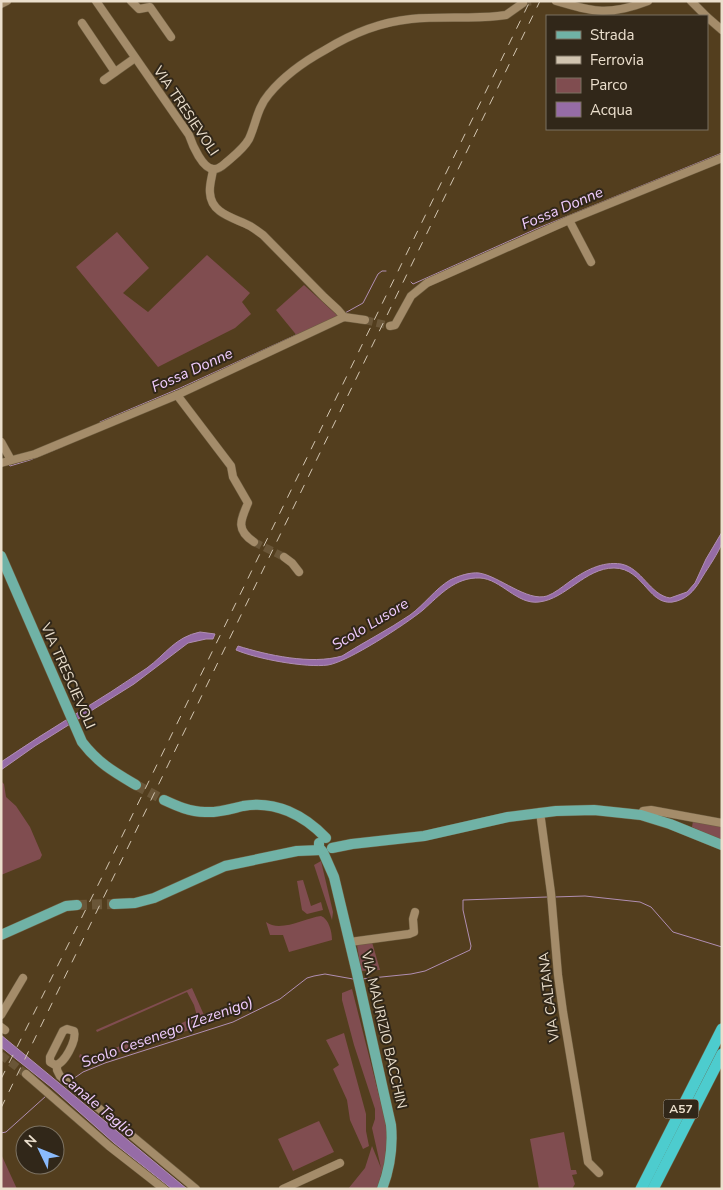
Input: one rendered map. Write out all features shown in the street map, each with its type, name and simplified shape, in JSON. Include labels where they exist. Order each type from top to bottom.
[{"type":"highway","name":"A57","points":[[641,1189],[722,1029]]},
{"type":"highway","name":"A57","points":[[654,1189],[722,1054]]},
{"type":"main road","name":"VIA TRESCIEVOLI","points":[[1,556],[82,742],[101,764],[136,785]]},
{"type":"main road","name":"VIA MAURIZIO BACCHIN","points":[[164,800],[184,808],[204,812],[215,812],[250,805],[276,806],[291,812],[309,824],[325,845],[350,942],[391,1125],[393,1139],[391,1156],[382,1189]]},
{"type":"main road","points":[[114,904],[144,902],[226,866],[325,845],[424,836],[493,820],[540,812],[594,810],[641,815],[670,824],[722,845]]},
{"type":"main road","points":[[1,935],[66,906],[77,905]]},
{"type":"street","points":[[1,4],[7,1]]},
{"type":"street","name":"VIA TRESIEVOLI","points":[[96,1],[188,135],[199,157],[213,170],[233,156],[248,141],[259,108],[270,93],[300,66],[335,44],[368,29],[398,21],[506,15],[523,3]]},
{"type":"street","points":[[131,1],[139,9],[150,7],[172,37]]},
{"type":"street","points":[[556,1],[585,9],[610,12],[648,1]]},
{"type":"street","points":[[691,1],[704,15]]},
{"type":"street","points":[[708,19],[722,30]]},
{"type":"street","points":[[82,23],[115,72]]},
{"type":"street","points":[[104,80],[135,58]]},
{"type":"street","points":[[390,326],[395,325],[411,296],[426,283],[569,220],[722,158]]},
{"type":"street","points":[[213,170],[210,193],[212,202],[224,215],[251,227],[263,235],[341,314],[364,320]]},
{"type":"street","points":[[569,220],[591,262]]},
{"type":"street","points":[[1,463],[35,454],[178,395],[341,314]]},
{"type":"street","points":[[178,395],[231,466],[233,477],[248,504],[240,527],[246,536],[254,542]]},
{"type":"street","points":[[1,442],[11,460]]},
{"type":"street","points":[[284,557],[299,572]]},
{"type":"street","points":[[641,815],[643,811],[651,810],[722,824]]},
{"type":"street","name":"VIA CALTANA","points":[[540,812],[552,897],[563,1012],[587,1158],[595,1170]]},
{"type":"street","points":[[350,942],[410,934],[414,932],[413,919],[415,912]]},
{"type":"street","points":[[1,1015],[23,978]]},
{"type":"street","points":[[67,1028],[72,1029],[75,1033],[74,1039],[63,1062],[57,1066],[51,1063],[50,1055],[63,1031],[67,1028]]},
{"type":"street","points":[[57,1066],[56,1070],[60,1076],[196,1189]]},
{"type":"street","points":[[26,1074],[109,1146],[164,1189]]},
{"type":"street","points":[[283,1189],[340,1163]]},
{"type":"green space","points":[[117,232],[149,268],[123,293],[148,312],[207,255],[250,293],[242,302],[251,314],[235,328],[158,367],[76,267]]},
{"type":"green space","points":[[304,285],[339,317],[298,337],[276,310]]},
{"type":"green space","points":[[1,781],[4,784],[6,797],[16,806],[30,827],[42,855],[40,859],[1,875]]},
{"type":"green space","points":[[693,821],[722,825],[722,841],[692,827]]},
{"type":"green space","points":[[321,861],[333,912],[332,920],[314,865]]},
{"type":"green space","points":[[303,880],[311,906],[321,902],[323,910],[307,914],[302,910],[297,881]]},
{"type":"green space","points":[[321,916],[328,923],[332,940],[289,952],[283,935],[270,935],[266,922],[278,926]]},
{"type":"green space","points":[[372,942],[380,970],[361,971],[357,945]]},
{"type":"green space","points":[[192,988],[208,1024],[89,1062],[79,1057],[80,1054],[87,1057],[95,1056],[143,1037],[145,1040],[197,1016],[187,992],[97,1032],[96,1030]]},
{"type":"green space","points":[[352,989],[386,1123],[387,1154],[377,1189],[348,1189],[365,1168],[372,1146],[381,1168],[372,1128],[375,1119],[375,1109],[354,1045],[342,1000],[342,993]]},
{"type":"green space","points":[[344,1033],[366,1114],[366,1131],[369,1146],[363,1149],[350,1120],[347,1100],[333,1069],[339,1065],[326,1040]]},
{"type":"green space","points":[[319,1121],[334,1152],[293,1171],[278,1139]]},
{"type":"green space","points":[[564,1132],[571,1170],[576,1170],[577,1174],[572,1175],[575,1184],[572,1189],[539,1189],[530,1139]]},
{"type":"green space","points":[[1,1154],[17,1189],[1,1189]]},
{"type":"water","points":[[722,532],[721,547],[698,584],[692,592],[677,601],[668,602],[660,600],[633,574],[614,568],[594,573],[549,600],[539,602],[523,600],[488,579],[471,578],[448,588],[423,610],[377,642],[349,657],[328,665],[319,666],[282,662],[256,657],[236,650],[238,646],[262,653],[303,659],[330,659],[342,656],[410,615],[450,580],[472,573],[487,575],[522,592],[539,597],[553,593],[581,574],[600,565],[614,563],[628,566],[657,592],[670,598],[687,592],[695,583],[706,559]]},
{"type":"water","points":[[200,632],[215,634],[213,639],[188,643],[134,684],[35,746],[1,770],[1,762],[147,668],[177,642],[191,634]]},
{"type":"water","points":[[1,1035],[187,1189],[172,1189],[114,1143],[51,1087],[1,1047]]},
{"type":"waterway","name":"Fossa Donne","points":[[411,282],[413,284],[536,229],[722,153]]},
{"type":"waterway","name":"Fossa Donne","points":[[345,313],[363,303],[378,274],[386,271]]},
{"type":"waterway","name":"Fossa Donne","points":[[100,422],[296,335]]},
{"type":"waterway","points":[[8,464],[10,466],[30,460],[64,446]]},
{"type":"waterway","name":"Scolo Cesenego (Zezenigo)","points":[[554,897],[585,896],[640,902],[651,907],[673,932],[722,947]]},
{"type":"waterway","name":"Scolo Cesenego (Zezenigo)","points":[[362,979],[425,971],[470,950],[471,946],[463,910],[463,900],[547,897]]},
{"type":"waterway","name":"Scolo Cesenego (Zezenigo)","points":[[73,1079],[83,1072],[105,1063],[233,1022],[280,999],[307,978],[325,974],[353,979]]},
{"type":"waterway","name":"Scolo Cesenego (Zezenigo)","points":[[1,1133],[6,1132],[46,1096]]},
{"type":"tunnel","points":[[523,3],[533,1]]},
{"type":"tunnel","points":[[365,320],[390,326]]},
{"type":"tunnel","points":[[254,542],[284,557]]},
{"type":"tunnel","points":[[136,785],[164,800]]},
{"type":"tunnel","points":[[77,905],[114,904]]},
{"type":"tunnel","points":[[1,1055],[26,1074]]},
{"type":"railway","points":[[1,1079],[106,869],[530,1]]},
{"type":"railway","points":[[1,1108],[540,1]]},
{"type":"water label","name":"Scolo Lusore","points":[[370,624]]},
{"type":"water label","name":"Canale Taglio","points":[[98,1105]]}]
